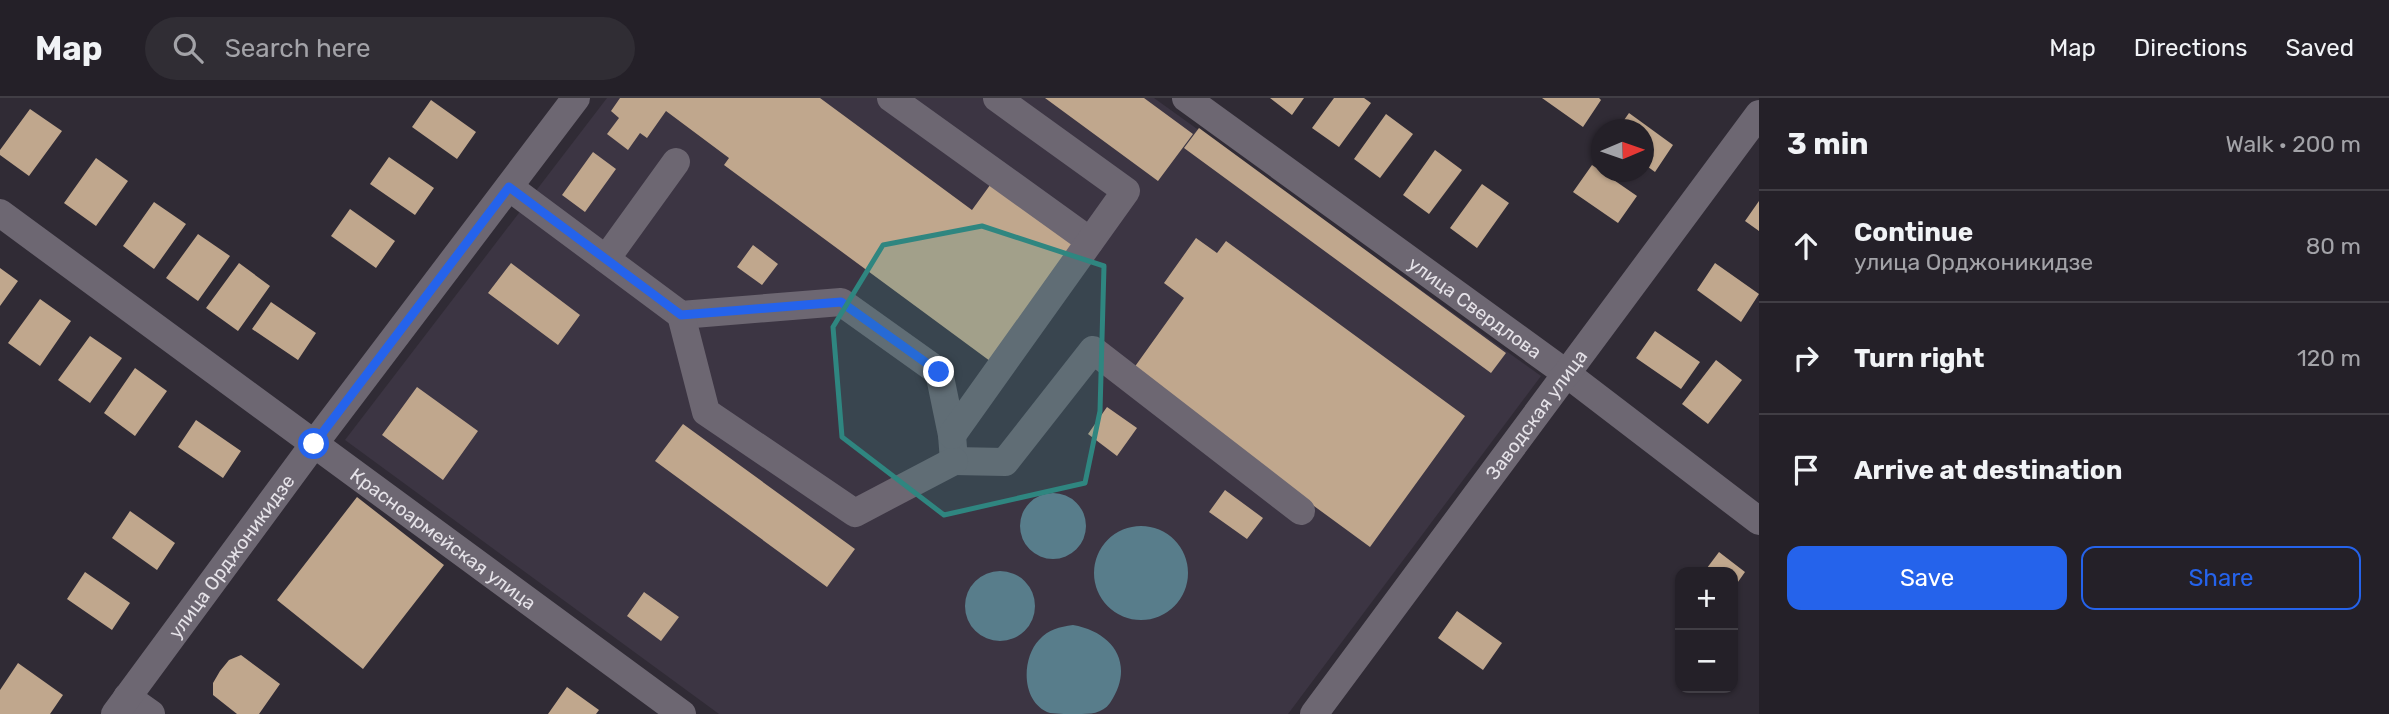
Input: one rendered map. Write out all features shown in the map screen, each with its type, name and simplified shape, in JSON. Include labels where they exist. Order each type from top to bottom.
[{"type":"street","name":"улица Орджоникидзе","points":[[121,706],[314,444],[576,98]]},
{"type":"street","points":[[891,98],[1090,241]]},
{"type":"street","points":[[509,187],[681,315],[706,412],[855,513],[953,448],[1126,191],[998,98]]},
{"type":"street","name":"улица Свердлова","points":[[1186,98],[1567,374],[1759,521]]},
{"type":"street","name":"Заводская улица","points":[[1314,714],[1759,114]]},
{"type":"street","points":[[606,259],[676,162]]},
{"type":"street","name":"Красноармейская улица","points":[[0,213],[682,714]]},
{"type":"street","points":[[681,315],[841,302],[939,372],[953,448]]},
{"type":"street","points":[[953,448],[1006,462],[1093,350],[1301,511]]},
{"type":"street","points":[[121,706],[151,714]]},
{"type":"highlighted area","points":[[982,226],[1104,266],[1100,411],[1085,483],[944,515],[842,437],[833,327],[883,245]]},
{"type":"shaded area","points":[[607,98],[1154,98],[1541,376],[1288,714],[719,714],[345,440]]},
{"type":"water","points":[[1053,493],[1066,496],[1076,503],[1083,513],[1086,526],[1083,539],[1076,549],[1066,556],[1053,559],[1040,556],[1030,549],[1023,539],[1020,526],[1023,513],[1030,503],[1040,496]]},
{"type":"water","points":[[1141,526],[1159,529],[1175,539],[1185,555],[1188,573],[1185,591],[1175,607],[1159,617],[1141,620],[1123,617],[1107,607],[1097,591],[1094,573],[1097,555],[1107,539],[1123,529]]},
{"type":"water","points":[[1000,571],[1025,581],[1035,606],[1025,631],[1000,641],[975,631],[965,606],[975,581]]},
{"type":"water","points":[[1073,625],[1087,629],[1109,642],[1120,663],[1118,689],[1107,707],[1099,711],[1087,714],[1050,713],[1040,708],[1029,691],[1029,658],[1033,648],[1047,633]]},
{"type":"building","points":[[620,98],[820,98],[972,210],[993,181],[1076,243],[990,361],[724,165],[729,158],[666,111],[647,138],[640,133],[628,150],[607,134],[619,118],[611,111]]},
{"type":"building","points":[[1045,98],[1144,98],[1193,134],[1158,181]]},
{"type":"building","points":[[1270,98],[1304,98],[1292,115]]},
{"type":"building","points":[[1334,98],[1364,98],[1371,103],[1339,147],[1312,128]]},
{"type":"building","points":[[1542,98],[1599,98],[1601,100],[1583,127]]},
{"type":"building","points":[[431,100],[476,132],[457,159],[412,127]]},
{"type":"building","points":[[30,109],[62,131],[29,176],[0,155],[0,150]]},
{"type":"building","points":[[1629,113],[1637,119],[1625,119]]},
{"type":"building","points":[[1386,114],[1413,134],[1380,178],[1354,159]]},
{"type":"building","points":[[1199,128],[1506,353],[1491,373],[1184,148]]},
{"type":"building","points":[[1654,131],[1673,145],[1654,171]]},
{"type":"building","points":[[1435,150],[1462,170],[1429,214],[1403,195]]},
{"type":"building","points":[[593,152],[616,169],[585,212],[562,195]]},
{"type":"building","points":[[389,157],[434,188],[415,215],[370,184]]},
{"type":"building","points":[[96,158],[128,181],[96,226],[64,203]]},
{"type":"building","points":[[1591,166],[1591,182],[1617,182],[1637,196],[1618,223],[1573,192]]},
{"type":"building","points":[[1482,184],[1509,203],[1477,248],[1450,228]]},
{"type":"building","points":[[1759,201],[1759,231],[1745,221]]},
{"type":"building","points":[[154,202],[186,224],[154,269],[123,246]]},
{"type":"building","points":[[350,209],[395,241],[376,268],[331,236]]},
{"type":"building","points":[[198,234],[230,256],[198,301],[166,278]]},
{"type":"building","points":[[1196,238],[1217,253],[1226,241],[1465,416],[1370,547],[1131,372],[1184,298],[1164,283]]},
{"type":"building","points":[[753,245],[778,264],[762,285],[737,267]]},
{"type":"building","points":[[239,263],[270,286],[238,331],[206,308]]},
{"type":"building","points":[[511,263],[580,315],[558,345],[488,293]]},
{"type":"building","points":[[1715,263],[1759,294],[1741,322],[1697,290]]},
{"type":"building","points":[[0,268],[18,281],[0,306]]},
{"type":"building","points":[[40,299],[71,321],[40,366],[8,343]]},
{"type":"building","points":[[271,302],[316,333],[298,360],[252,329]]},
{"type":"building","points":[[1655,331],[1700,362],[1681,389],[1636,358]]},
{"type":"building","points":[[90,336],[122,358],[90,403],[58,380]]},
{"type":"building","points":[[1716,360],[1742,380],[1708,424],[1682,404]]},
{"type":"building","points":[[135,368],[167,391],[135,436],[104,413]]},
{"type":"building","points":[[417,387],[478,431],[443,480],[382,435]]},
{"type":"building","points":[[1107,407],[1137,428],[1117,456],[1088,434]]},
{"type":"building","points":[[196,420],[241,451],[223,478],[178,447]]},
{"type":"building","points":[[683,424],[855,549],[827,587],[655,461]]},
{"type":"building","points":[[1225,490],[1263,518],[1247,539],[1209,512]]},
{"type":"building","points":[[357,497],[444,565],[363,669],[277,600]]},
{"type":"building","points":[[130,511],[175,543],[157,570],[112,538]]},
{"type":"building","points":[[1719,552],[1745,572],[1738,582],[1738,567],[1708,567]]},
{"type":"building","points":[[85,572],[130,603],[112,630],[67,599]]},
{"type":"building","points":[[644,592],[679,617],[661,641],[627,616]]},
{"type":"building","points":[[1457,611],[1502,643],[1483,670],[1438,638]]},
{"type":"building","points":[[241,655],[280,684],[259,714],[237,714],[213,695],[213,683],[220,671],[229,660]]},
{"type":"building","points":[[18,663],[63,695],[50,714],[0,714],[0,690]]},
{"type":"building","points":[[567,687],[599,710],[596,714],[548,714]]},
{"type":"route","points":[[314,444],[509,187],[681,315],[841,302],[939,372]]}]
